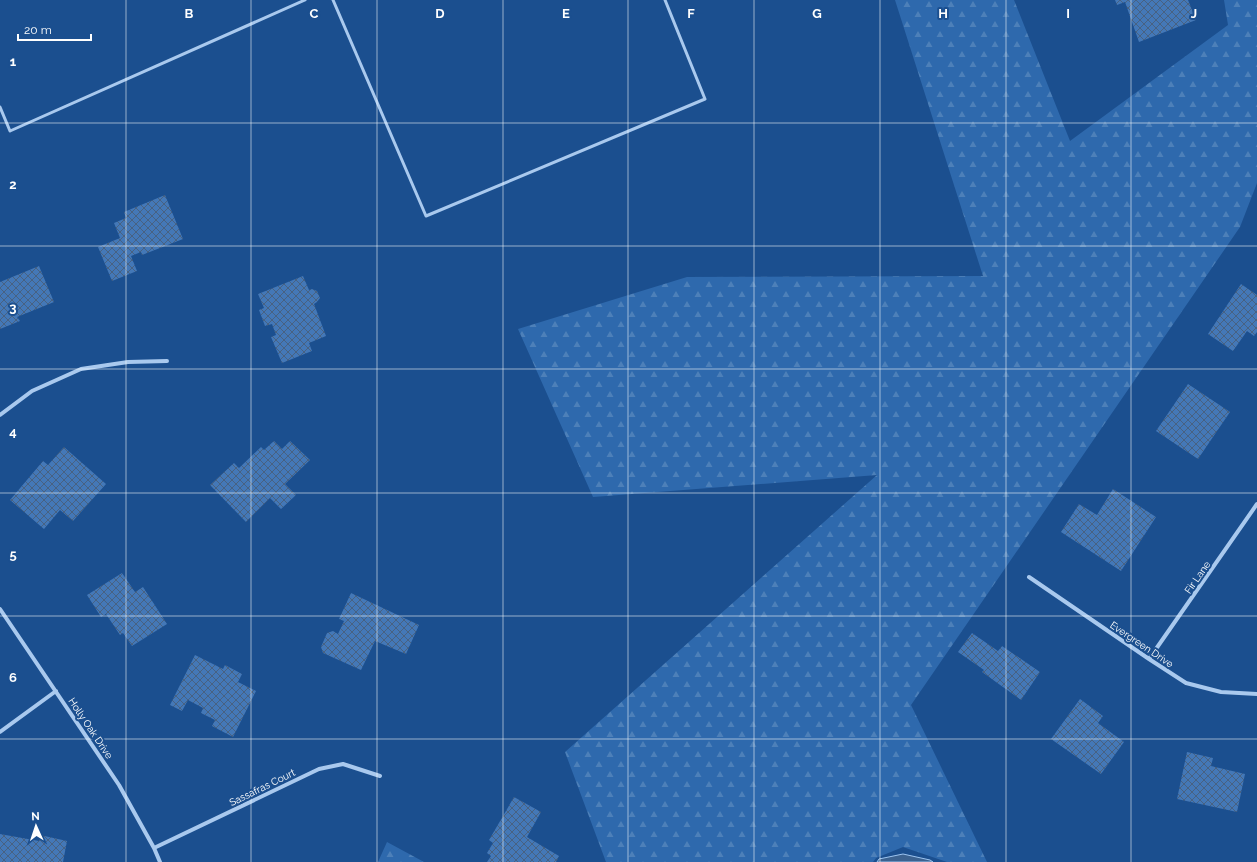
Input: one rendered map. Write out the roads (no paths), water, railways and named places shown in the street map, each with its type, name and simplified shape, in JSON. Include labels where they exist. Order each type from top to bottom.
[{"type":"street","points":[[0,414],[32,391],[81,369],[128,362],[167,361]]},
{"type":"street","name":"Fir Lane","points":[[1149,659],[1257,504]]},
{"type":"street","name":"Evergreen Drive","points":[[1029,577],[1149,659],[1186,682],[1221,692],[1257,694]]},
{"type":"street","name":"Holly Oak Drive","points":[[0,609],[119,785],[154,848],[160,862]]},
{"type":"street","points":[[0,732],[56,691]]},
{"type":"street","name":"Sassafras Court","points":[[154,848],[319,768],[343,764],[380,776]]},
{"type":"lane","points":[[0,107],[10,131],[305,0]]},
{"type":"lane","points":[[333,0],[426,216],[704,99],[665,0]]}]
